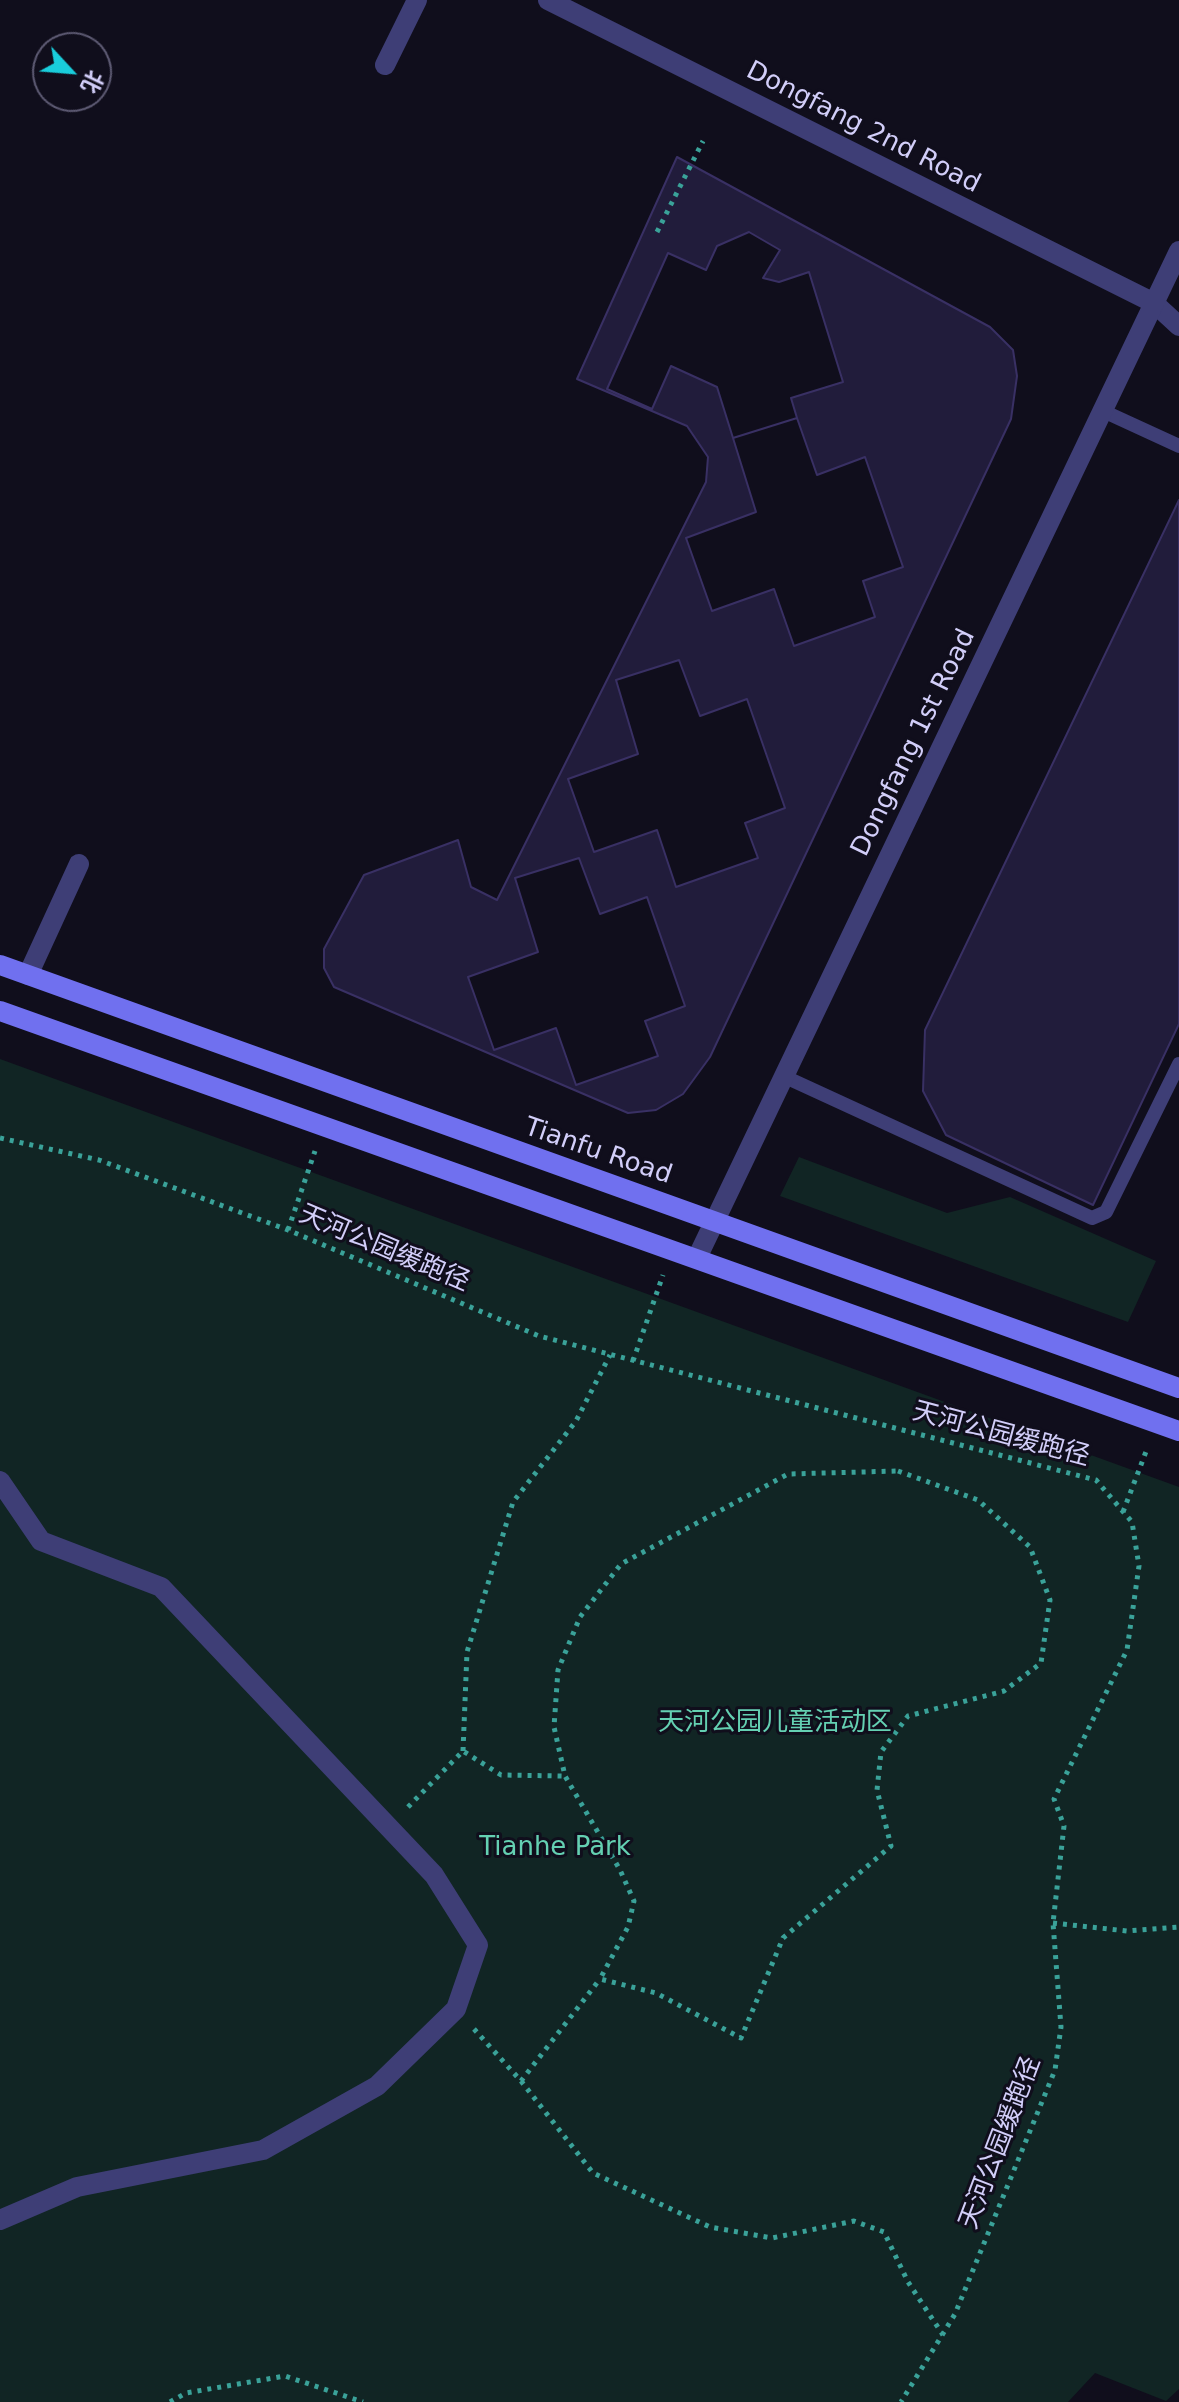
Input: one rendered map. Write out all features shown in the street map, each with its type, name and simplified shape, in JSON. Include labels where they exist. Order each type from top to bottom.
[{"type":"main road","name":"Tianfu Road","points":[[0,965],[1179,1388]]},
{"type":"main road","points":[[0,1011],[1179,1431]]},
{"type":"street","points":[[385,65],[417,0]]},
{"type":"street","name":"Dongfang 2nd Road","points":[[548,0],[1154,303],[1179,326]]},
{"type":"street","name":"Dongfang 1st Road","points":[[697,1258],[1179,251]]},
{"type":"street","points":[[28,975],[79,864]]},
{"type":"street","points":[[0,1481],[41,1541],[161,1587],[434,1875],[478,1945],[456,2009],[377,2086],[263,2150],[77,2187],[0,2220]]},
{"type":"lane","points":[[1103,411],[1179,446]]},
{"type":"lane","points":[[783,1076],[1092,1218],[1106,1212],[1179,1064]]},
{"type":"path","points":[[657,232],[703,141]]},
{"type":"path","name":"天河公园缓跑径","points":[[0,1138],[99,1160],[288,1230],[539,1336],[1096,1480],[1132,1522],[1139,1566],[1127,1650],[1054,1799],[1064,1826],[1053,1923],[1061,2027],[1055,2070],[955,2314],[901,2402]]},
{"type":"path","points":[[288,1230],[304,1185]]},
{"type":"path","points":[[633,1361],[672,1249]]},
{"type":"path","points":[[388,1827],[463,1751],[467,1652],[513,1502],[576,1421],[610,1355]]},
{"type":"path","points":[[1123,1512],[1157,1423]]},
{"type":"path","points":[[521,2081],[600,1979],[628,1927],[634,1901],[620,1870],[565,1776],[554,1727],[558,1670],[580,1617],[621,1564],[788,1474],[898,1471],[978,1500],[1030,1547],[1050,1600],[1041,1663],[1004,1691],[908,1716],[881,1752],[877,1790],[891,1846],[783,1938],[741,2038],[656,1993],[600,1979]]},
{"type":"path","points":[[463,1751],[501,1775],[565,1776]]},
{"type":"path","points":[[1053,1923],[1127,1931],[1179,1927]]},
{"type":"path","points":[[456,2009],[521,2081],[593,2173],[710,2227],[772,2238],[854,2221],[884,2232],[908,2282],[943,2335]]},
{"type":"path","points":[[170,2402],[186,2393],[285,2376],[363,2402]]},
{"type":"green space","name":"Tianhe Park","points":[[0,1059],[1179,1487],[1179,2389],[1166,2401],[1095,2373],[1068,2402],[0,2402]]},
{"type":"green space","points":[[799,1157],[947,1213],[1010,1197],[1156,1261],[1128,1322],[780,1196]]},
{"type":"building","points":[[677,157],[990,327],[1013,350],[1017,376],[1011,419],[710,1057],[683,1094],[656,1110],[628,1113],[334,987],[324,968],[324,949],[364,875],[458,840],[471,887],[497,900],[706,482],[708,457],[687,426],[577,379]]},
{"type":"building","points":[[749,232],[780,250],[763,278],[779,282],[809,272],[843,382],[791,398],[797,418],[733,438],[717,387],[671,366],[652,409],[607,389],[668,253],[706,270],[717,246]]},
{"type":"building","points":[[797,418],[817,475],[865,457],[903,567],[863,581],[875,617],[794,646],[774,589],[712,611],[686,538],[756,512],[733,438]]},
{"type":"building","points":[[1179,500],[1179,1024],[1093,1205],[946,1135],[923,1091],[925,1030]]},
{"type":"building","points":[[679,660],[700,716],[747,699],[785,808],[745,823],[758,858],[676,887],[657,830],[594,852],[568,779],[638,754],[616,680]]},
{"type":"building","points":[[579,858],[600,914],[647,897],[685,1006],[645,1021],[658,1056],[576,1085],[556,1028],[494,1050],[468,977],[538,952],[515,878]]},
{"type":"park label","name":"天河公园儿童活动区","points":[[775,1723]]}]
